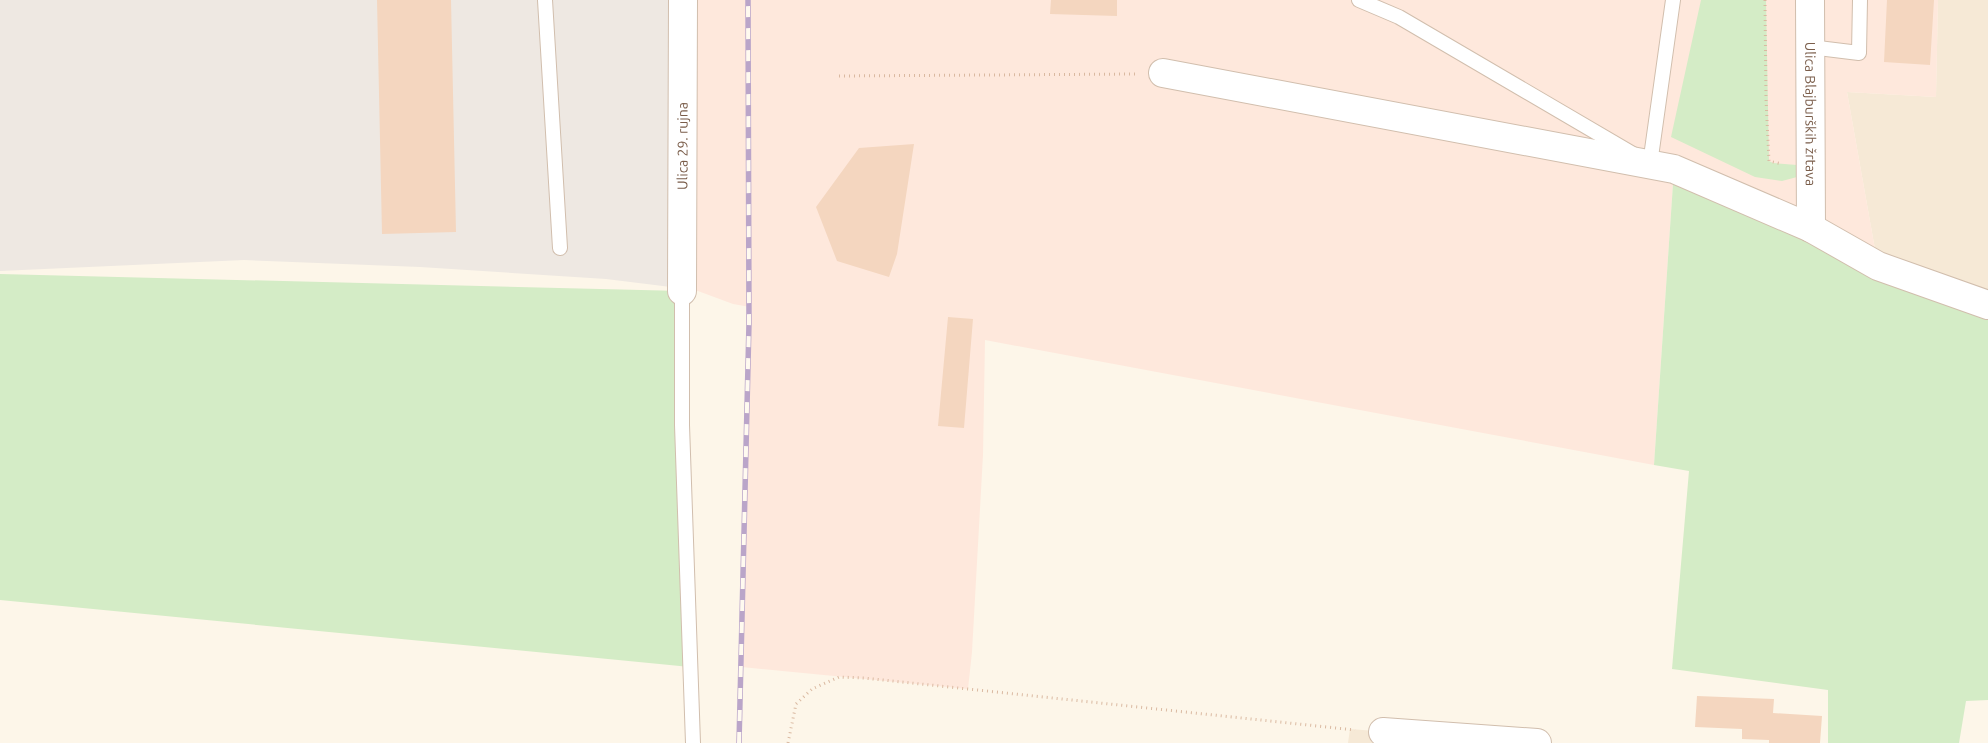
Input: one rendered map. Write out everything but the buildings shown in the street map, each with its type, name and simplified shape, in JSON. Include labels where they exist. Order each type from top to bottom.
[{"type":"street","name":"Ulica 29. rujna","points":[[682,291],[683,0]]},
{"type":"street","name":"Ulica Blajburških žrtava","points":[[1810,0],[1811,228]]},
{"type":"street","points":[[1164,73],[1674,169],[1811,228],[1878,266],[1988,305]]},
{"type":"street","points":[[1383,732],[1537,743]]},
{"type":"lane","points":[[545,0],[560,248]]},
{"type":"lane","points":[[1359,0],[1382,5],[1399,17],[1650,164],[1673,0]]},
{"type":"lane","points":[[1810,47],[1859,53],[1860,0]]},
{"type":"lane","points":[[682,291],[682,425],[693,743]]},
{"type":"path","points":[[839,76],[1164,73]]},
{"type":"path","points":[[788,743],[796,704],[812,689],[839,678],[864,678],[1383,732]]},
{"type":"shaded area","points":[[0,0],[681,0],[679,288],[606,279],[420,267],[244,260],[0,271]]},
{"type":"shaded area","points":[[683,0],[1938,0],[1936,97],[1847,92],[1878,266],[1674,169],[1654,465],[985,340],[983,455],[972,652],[968,689],[742,667],[750,307],[733,304],[698,291],[685,290]]},
{"type":"shaded area","points":[[1938,0],[1988,0],[1988,305],[1878,266],[1847,92],[1936,97]]},
{"type":"shaded area","points":[[1350,729],[1527,743],[1348,743]]},
{"type":"green space","points":[[1701,0],[1766,0],[1769,161],[1797,165],[1797,177],[1782,181],[1755,177],[1671,137]]},
{"type":"green space","points":[[1674,169],[1988,305],[1988,700],[1966,701],[1959,743],[1828,743],[1828,690],[1672,669],[1689,471],[1654,465]]},
{"type":"green space","points":[[0,274],[682,291],[690,667],[0,600]]},
{"type":"railway","points":[[739,743],[749,323],[748,0]]}]
